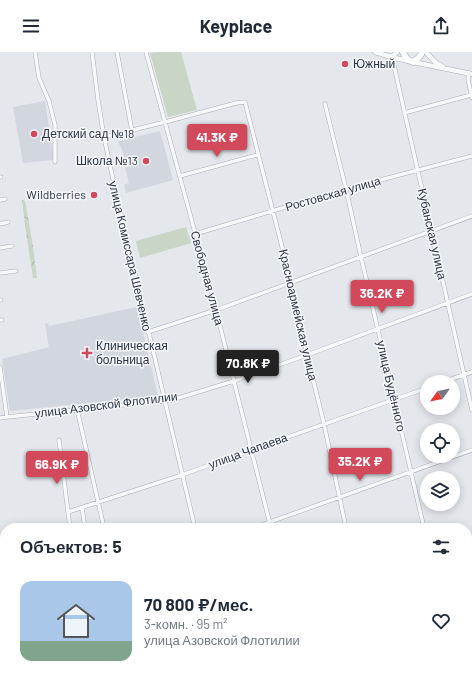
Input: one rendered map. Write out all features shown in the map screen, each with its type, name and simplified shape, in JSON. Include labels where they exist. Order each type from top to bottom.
[{"type":"main road","points":[[403,52],[411,61],[419,58],[422,52]]},
{"type":"street","points":[[35,52],[39,78],[49,101],[54,125],[55,162]]},
{"type":"street","name":"улица Комиссара Шевченко","points":[[92,52],[104,137],[117,198],[194,523]]},
{"type":"street","points":[[117,52],[132,131]]},
{"type":"street","name":"Свободная улица","points":[[146,52],[216,310],[269,522]]},
{"type":"street","points":[[375,52],[471,74],[468,79],[472,96],[404,112]]},
{"type":"street","points":[[392,57],[397,52]]},
{"type":"street","points":[[426,52],[435,62],[448,69]]},
{"type":"street","name":"Кубанская улица","points":[[392,57],[472,410]]},
{"type":"street","name":"Красноармейская улица","points":[[165,122],[236,103],[245,102],[291,282],[345,523]]},
{"type":"street","name":"улица Будённого","points":[[325,104],[423,523]]},
{"type":"street","points":[[104,137],[165,122]]},
{"type":"street","points":[[180,176],[258,155]]},
{"type":"street","name":"Ростовская улица","points":[[195,234],[346,189],[472,156]]},
{"type":"street","points":[[0,200],[5,199]]},
{"type":"street","points":[[148,332],[216,310],[472,216]]},
{"type":"street","points":[[0,224],[8,222]]},
{"type":"street","points":[[0,248],[12,246]]},
{"type":"street","points":[[0,273],[16,270]]},
{"type":"street","name":"улица Азовской Флотилии","points":[[0,418],[172,400],[234,381],[472,294]]},
{"type":"street","points":[[0,367],[1,385],[9,417]]},
{"type":"street","points":[[460,376],[472,372]]},
{"type":"street","name":"улица Чапаева","points":[[68,512],[182,475],[420,390]]},
{"type":"street","points":[[77,410],[103,523]]},
{"type":"street","points":[[60,440],[69,523]]},
{"type":"street","points":[[269,522],[411,473],[472,450]]},
{"type":"street","points":[[82,508],[84,523]]},
{"type":"shaded area","name":"Детский сад №18","points":[[45,101],[54,160],[23,163],[13,107]]},
{"type":"shaded area","name":"Школа №13","points":[[160,131],[173,180],[126,193],[124,185],[129,183],[124,163],[125,160],[118,141]]},
{"type":"shaded area","name":"Клиническая больница","points":[[137,307],[158,396],[10,411],[2,359],[49,347],[45,324],[48,323],[49,326]]},
{"type":"green space","points":[[181,52],[197,110],[168,117],[150,53]]},
{"type":"green space","points":[[22,200],[25,201],[37,278],[33,278]]},
{"type":"green space","points":[[186,227],[191,243],[140,258],[136,241]]},
{"type":"place","name":"Южный","points":[[345,64]]},
{"type":"place","name":"Детский сад №18","points":[[34,134]]},
{"type":"place","name":"Школа №13","points":[[146,161]]},
{"type":"place","name":"Wildberries","points":[[94,195]]},
{"type":"place","name":"Клиническая больница","points":[[87,353]]}]
